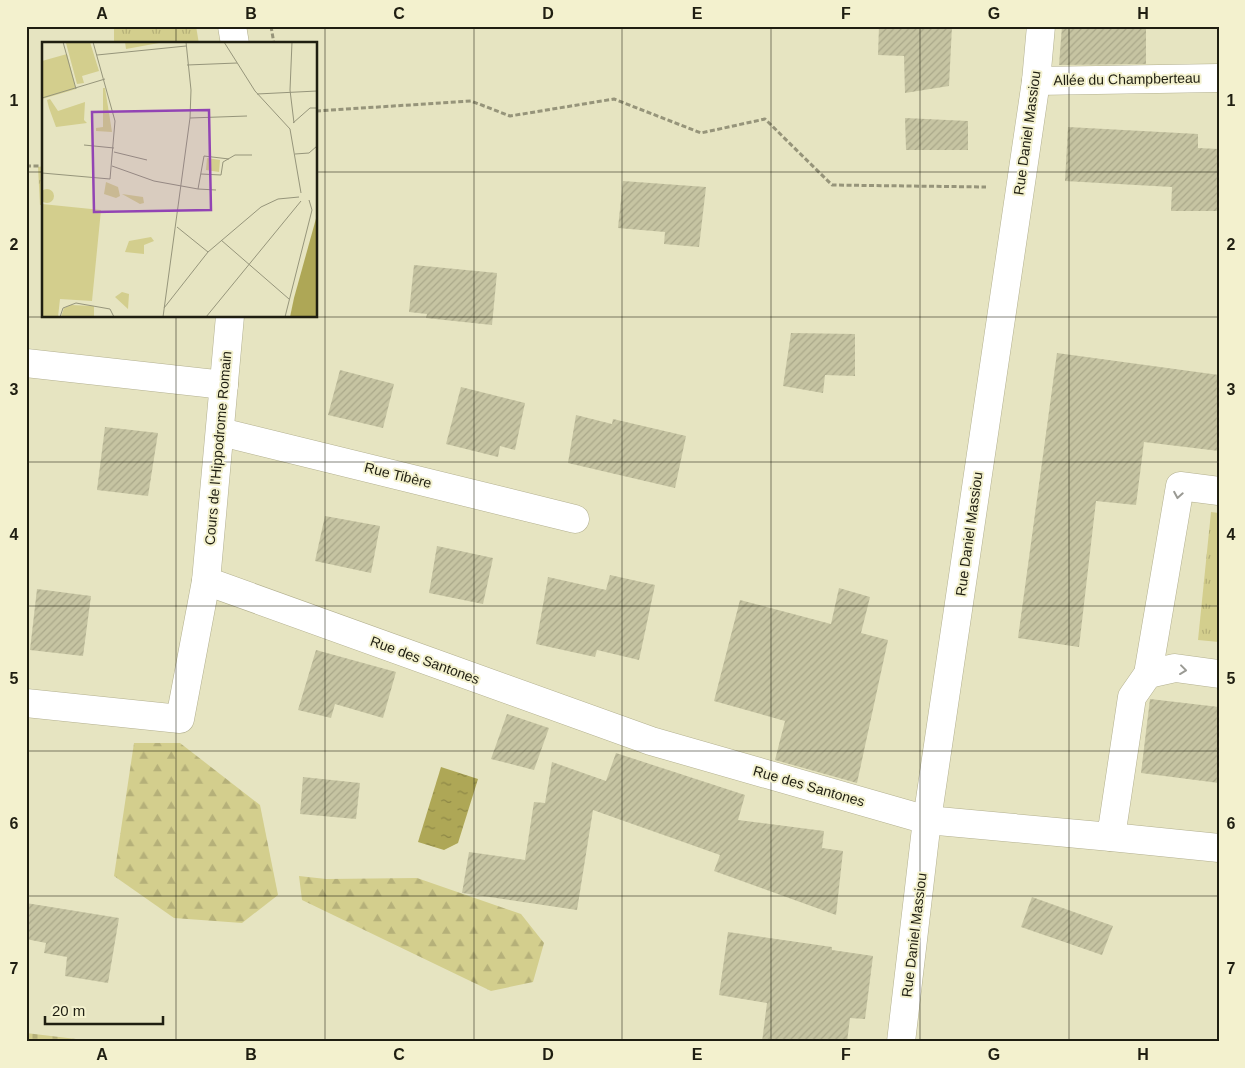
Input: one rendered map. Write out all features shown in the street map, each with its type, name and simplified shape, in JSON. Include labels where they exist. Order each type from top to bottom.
[{"type":"street","points":[[232,26],[235,42]]},
{"type":"street","name":"Rue Daniel Massiou","points":[[901,1042],[927,820],[1036,81],[1041,26]]},
{"type":"street","name":"Allée du Champberteau","points":[[1036,81],[1219,78]]},
{"type":"street","name":"Cours de l'Hippodrome Romain","points":[[206,581],[230,318]]},
{"type":"street","points":[[26,362],[224,385]]},
{"type":"street","name":"Rue Tibère","points":[[221,432],[575,519]]},
{"type":"street","points":[[1111,837],[1132,697],[1148,674],[1180,486],[1219,491]]},
{"type":"street","points":[[26,703],[180,719],[206,581]]},
{"type":"street","name":"Rue des Santones","points":[[206,581],[651,741],[927,820],[1219,848]]},
{"type":"street","points":[[1148,674],[1175,668],[1219,674]]},
{"type":"path","points":[[271,26],[274,42]]},
{"type":"path","points":[[318,111],[471,101],[510,116],[614,98],[701,133],[766,119],[832,185],[980,186],[1018,193]]},
{"type":"path","points":[[26,166],[42,166]]},
{"type":"green space","points":[[114,26],[196,26],[199,42],[114,42]]},
{"type":"green space","points":[[42,166],[42,205],[40,205],[38,167]]},
{"type":"green space","points":[[1211,512],[1219,513],[1219,642],[1198,640]]},
{"type":"green space","points":[[134,743],[180,743],[260,805],[278,895],[242,923],[174,918],[114,876]]},
{"type":"green space","points":[[299,876],[326,879],[417,878],[521,914],[544,943],[533,982],[491,991],[302,900]]},
{"type":"green space","points":[[26,1033],[76,1039],[76,1042],[26,1042]]},
{"type":"water","points":[[441,767],[478,779],[458,843],[444,850],[418,842]]},
{"type":"building","points":[[879,26],[952,26],[949,86],[905,93],[904,56],[878,55]]},
{"type":"building","points":[[1062,26],[1146,26],[1146,64],[1059,65]]},
{"type":"building","points":[[905,118],[968,121],[968,150],[906,150]]},
{"type":"building","points":[[1068,127],[1198,134],[1198,148],[1219,149],[1219,211],[1171,211],[1172,187],[1065,181]]},
{"type":"building","points":[[623,181],[706,187],[699,247],[664,244],[665,232],[618,228]]},
{"type":"building","points":[[414,265],[497,273],[492,325],[426,318],[427,314],[409,312]]},
{"type":"building","points":[[791,333],[855,334],[855,376],[825,375],[823,393],[783,386]]},
{"type":"building","points":[[1057,353],[1219,375],[1219,451],[1144,442],[1136,505],[1096,501],[1079,647],[1018,638]]},
{"type":"building","points":[[340,370],[394,384],[383,428],[328,415]]},
{"type":"building","points":[[461,387],[525,403],[515,450],[500,446],[498,457],[446,444]]},
{"type":"building","points":[[576,415],[612,424],[613,419],[686,436],[675,488],[568,463]]},
{"type":"building","points":[[105,427],[158,433],[148,496],[97,490]]},
{"type":"building","points":[[325,516],[380,526],[371,573],[315,561]]},
{"type":"building","points":[[437,546],[493,558],[483,604],[429,593]]},
{"type":"building","points":[[610,575],[655,585],[639,660],[597,650],[595,657],[536,644],[548,577],[606,590]]},
{"type":"building","points":[[839,588],[870,597],[861,633],[888,640],[857,783],[775,760],[785,721],[714,701],[740,600],[831,624]]},
{"type":"building","points":[[37,589],[91,596],[83,656],[30,650]]},
{"type":"building","points":[[316,650],[396,672],[383,718],[335,704],[331,718],[298,710]]},
{"type":"building","points":[[1150,699],[1219,707],[1219,783],[1141,773]]},
{"type":"building","points":[[507,714],[549,728],[534,770],[491,759]]},
{"type":"building","points":[[616,753],[745,795],[738,820],[824,831],[822,848],[843,851],[836,915],[714,871],[720,855],[593,810],[577,910],[462,893],[469,852],[525,860],[534,802],[545,803],[552,762],[606,781]]},
{"type":"building","points":[[303,777],[360,783],[356,819],[300,814]]},
{"type":"building","points":[[1032,897],[1113,926],[1102,955],[1021,927]]},
{"type":"building","points":[[26,903],[119,918],[108,983],[65,976],[67,957],[44,953],[46,943],[26,939]]},
{"type":"building","points":[[728,932],[832,947],[832,950],[873,956],[865,1019],[850,1018],[847,1042],[762,1042],[767,1003],[719,995]]}]
